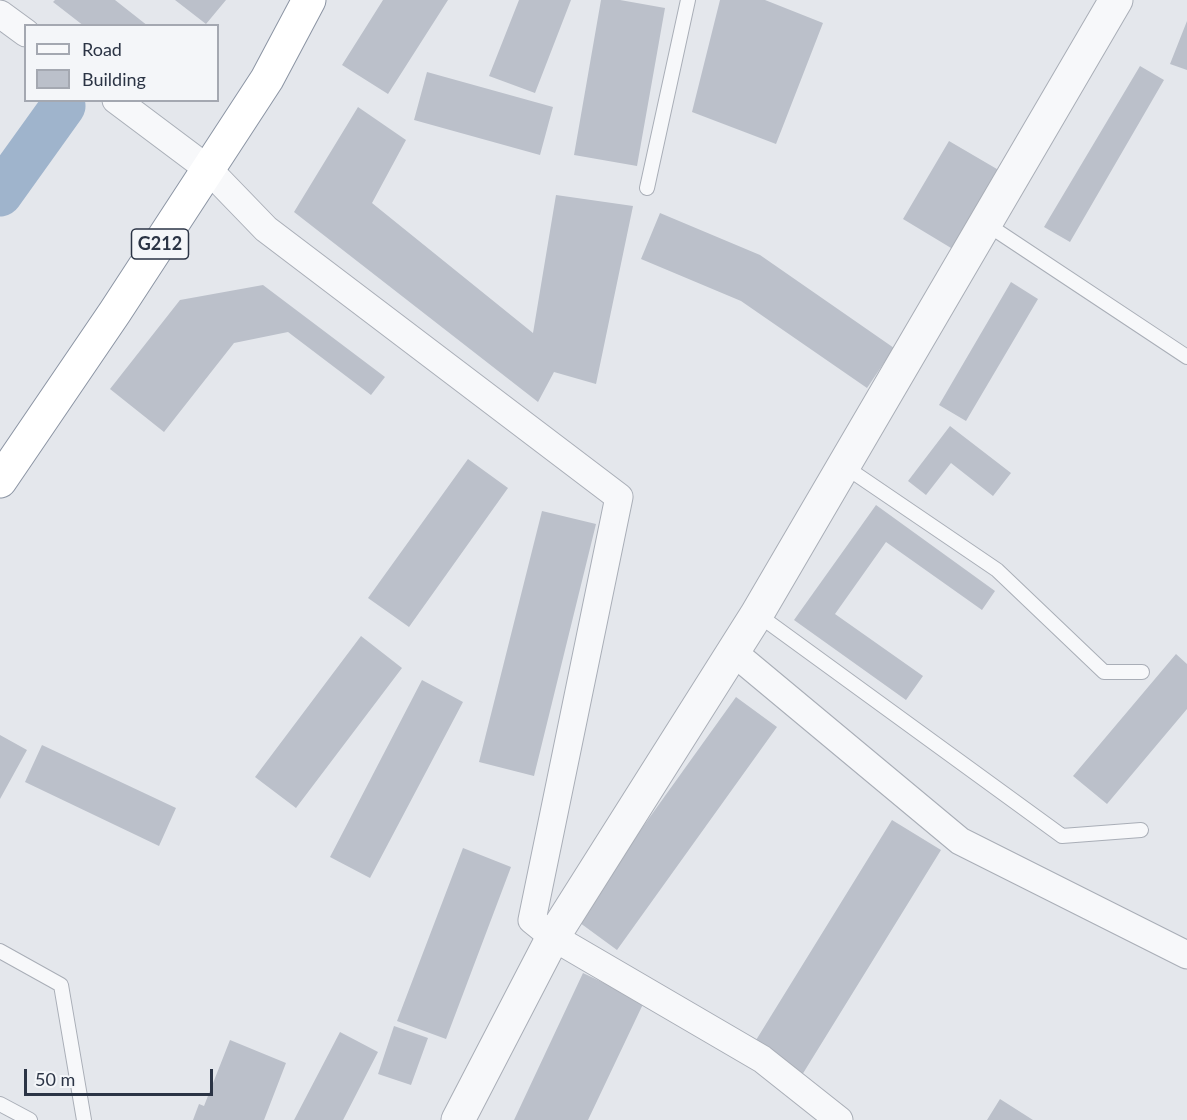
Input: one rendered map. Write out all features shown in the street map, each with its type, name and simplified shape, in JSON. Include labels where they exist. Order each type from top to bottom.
[{"type":"highway","name":"G212","points":[[0,481],[115,312],[267,79],[309,0]]},
{"type":"street","points":[[458,1120],[552,937],[757,614],[1116,0]]},
{"type":"street","points":[[0,15],[24,32]]},
{"type":"street","points":[[119,102],[208,169],[266,229],[619,497],[532,920],[552,937],[762,1059],[839,1120]]},
{"type":"street","points":[[733,652],[960,841],[1187,955]]},
{"type":"lane","points":[[647,188],[688,0]]},
{"type":"lane","points":[[986,223],[1187,357]]},
{"type":"lane","points":[[844,466],[997,570],[1104,672],[1142,672]]},
{"type":"lane","points":[[757,614],[1062,836],[1141,830]]},
{"type":"lane","points":[[0,951],[61,985],[84,1120]]},
{"type":"lane","points":[[0,1104],[30,1120]]},
{"type":"building","points":[[55,0],[115,0],[145,24],[81,24],[53,2]]},
{"type":"building","points":[[175,0],[226,0],[206,24]]},
{"type":"building","points":[[383,0],[448,0],[388,94],[342,65]]},
{"type":"building","points":[[519,0],[571,0],[535,93],[489,76]]},
{"type":"building","points":[[601,0],[620,0],[665,8],[637,166],[574,155]]},
{"type":"building","points":[[720,0],[765,0],[823,23],[776,144],[692,112]]},
{"type":"building","points":[[1187,21],[1187,70],[1170,64]]},
{"type":"building","points":[[1140,66],[1164,80],[1070,242],[1044,227]]},
{"type":"building","points":[[427,72],[553,107],[540,155],[414,120]]},
{"type":"building","points":[[358,107],[406,140],[372,203],[533,333],[556,195],[633,206],[596,384],[554,372],[538,402],[294,212]]},
{"type":"building","points":[[949,141],[1002,172],[956,251],[903,219]]},
{"type":"building","points":[[660,213],[760,255],[894,348],[867,388],[741,301],[641,259]]},
{"type":"building","points":[[1011,282],[1038,299],[966,421],[939,405]]},
{"type":"building","points":[[263,285],[385,377],[371,395],[288,332],[234,343],[164,432],[110,389],[180,300]]},
{"type":"building","points":[[950,426],[1011,473],[993,496],[951,463],[926,495],[908,481]]},
{"type":"building","points":[[468,459],[508,488],[409,627],[368,598]]},
{"type":"building","points":[[876,505],[995,591],[982,610],[886,542],[835,614],[923,676],[906,700],[794,620]]},
{"type":"building","points":[[542,511],[596,524],[534,776],[479,762]]},
{"type":"building","points":[[361,636],[402,668],[296,808],[255,777]]},
{"type":"building","points":[[1176,654],[1187,664],[1187,709],[1107,804],[1073,776]]},
{"type":"building","points":[[422,680],[463,702],[370,878],[330,857]]},
{"type":"building","points":[[736,697],[777,727],[617,950],[576,920]]},
{"type":"building","points":[[0,735],[27,750],[0,799]]},
{"type":"building","points":[[42,745],[176,808],[159,846],[25,782]]},
{"type":"building","points":[[892,820],[941,850],[802,1075],[753,1045]]},
{"type":"building","points":[[463,848],[511,867],[446,1039],[397,1021]]},
{"type":"building","points":[[583,973],[644,1002],[588,1120],[514,1120]]},
{"type":"building","points":[[394,1026],[428,1038],[411,1085],[378,1074]]},
{"type":"building","points":[[340,1032],[378,1052],[343,1120],[294,1120]]},
{"type":"building","points":[[230,1040],[286,1063],[264,1120],[193,1120],[199,1104],[204,1106]]},
{"type":"building","points":[[1000,1099],[1033,1120],[987,1120]]},
{"type":"waterway","points":[[0,194],[63,106]]}]
